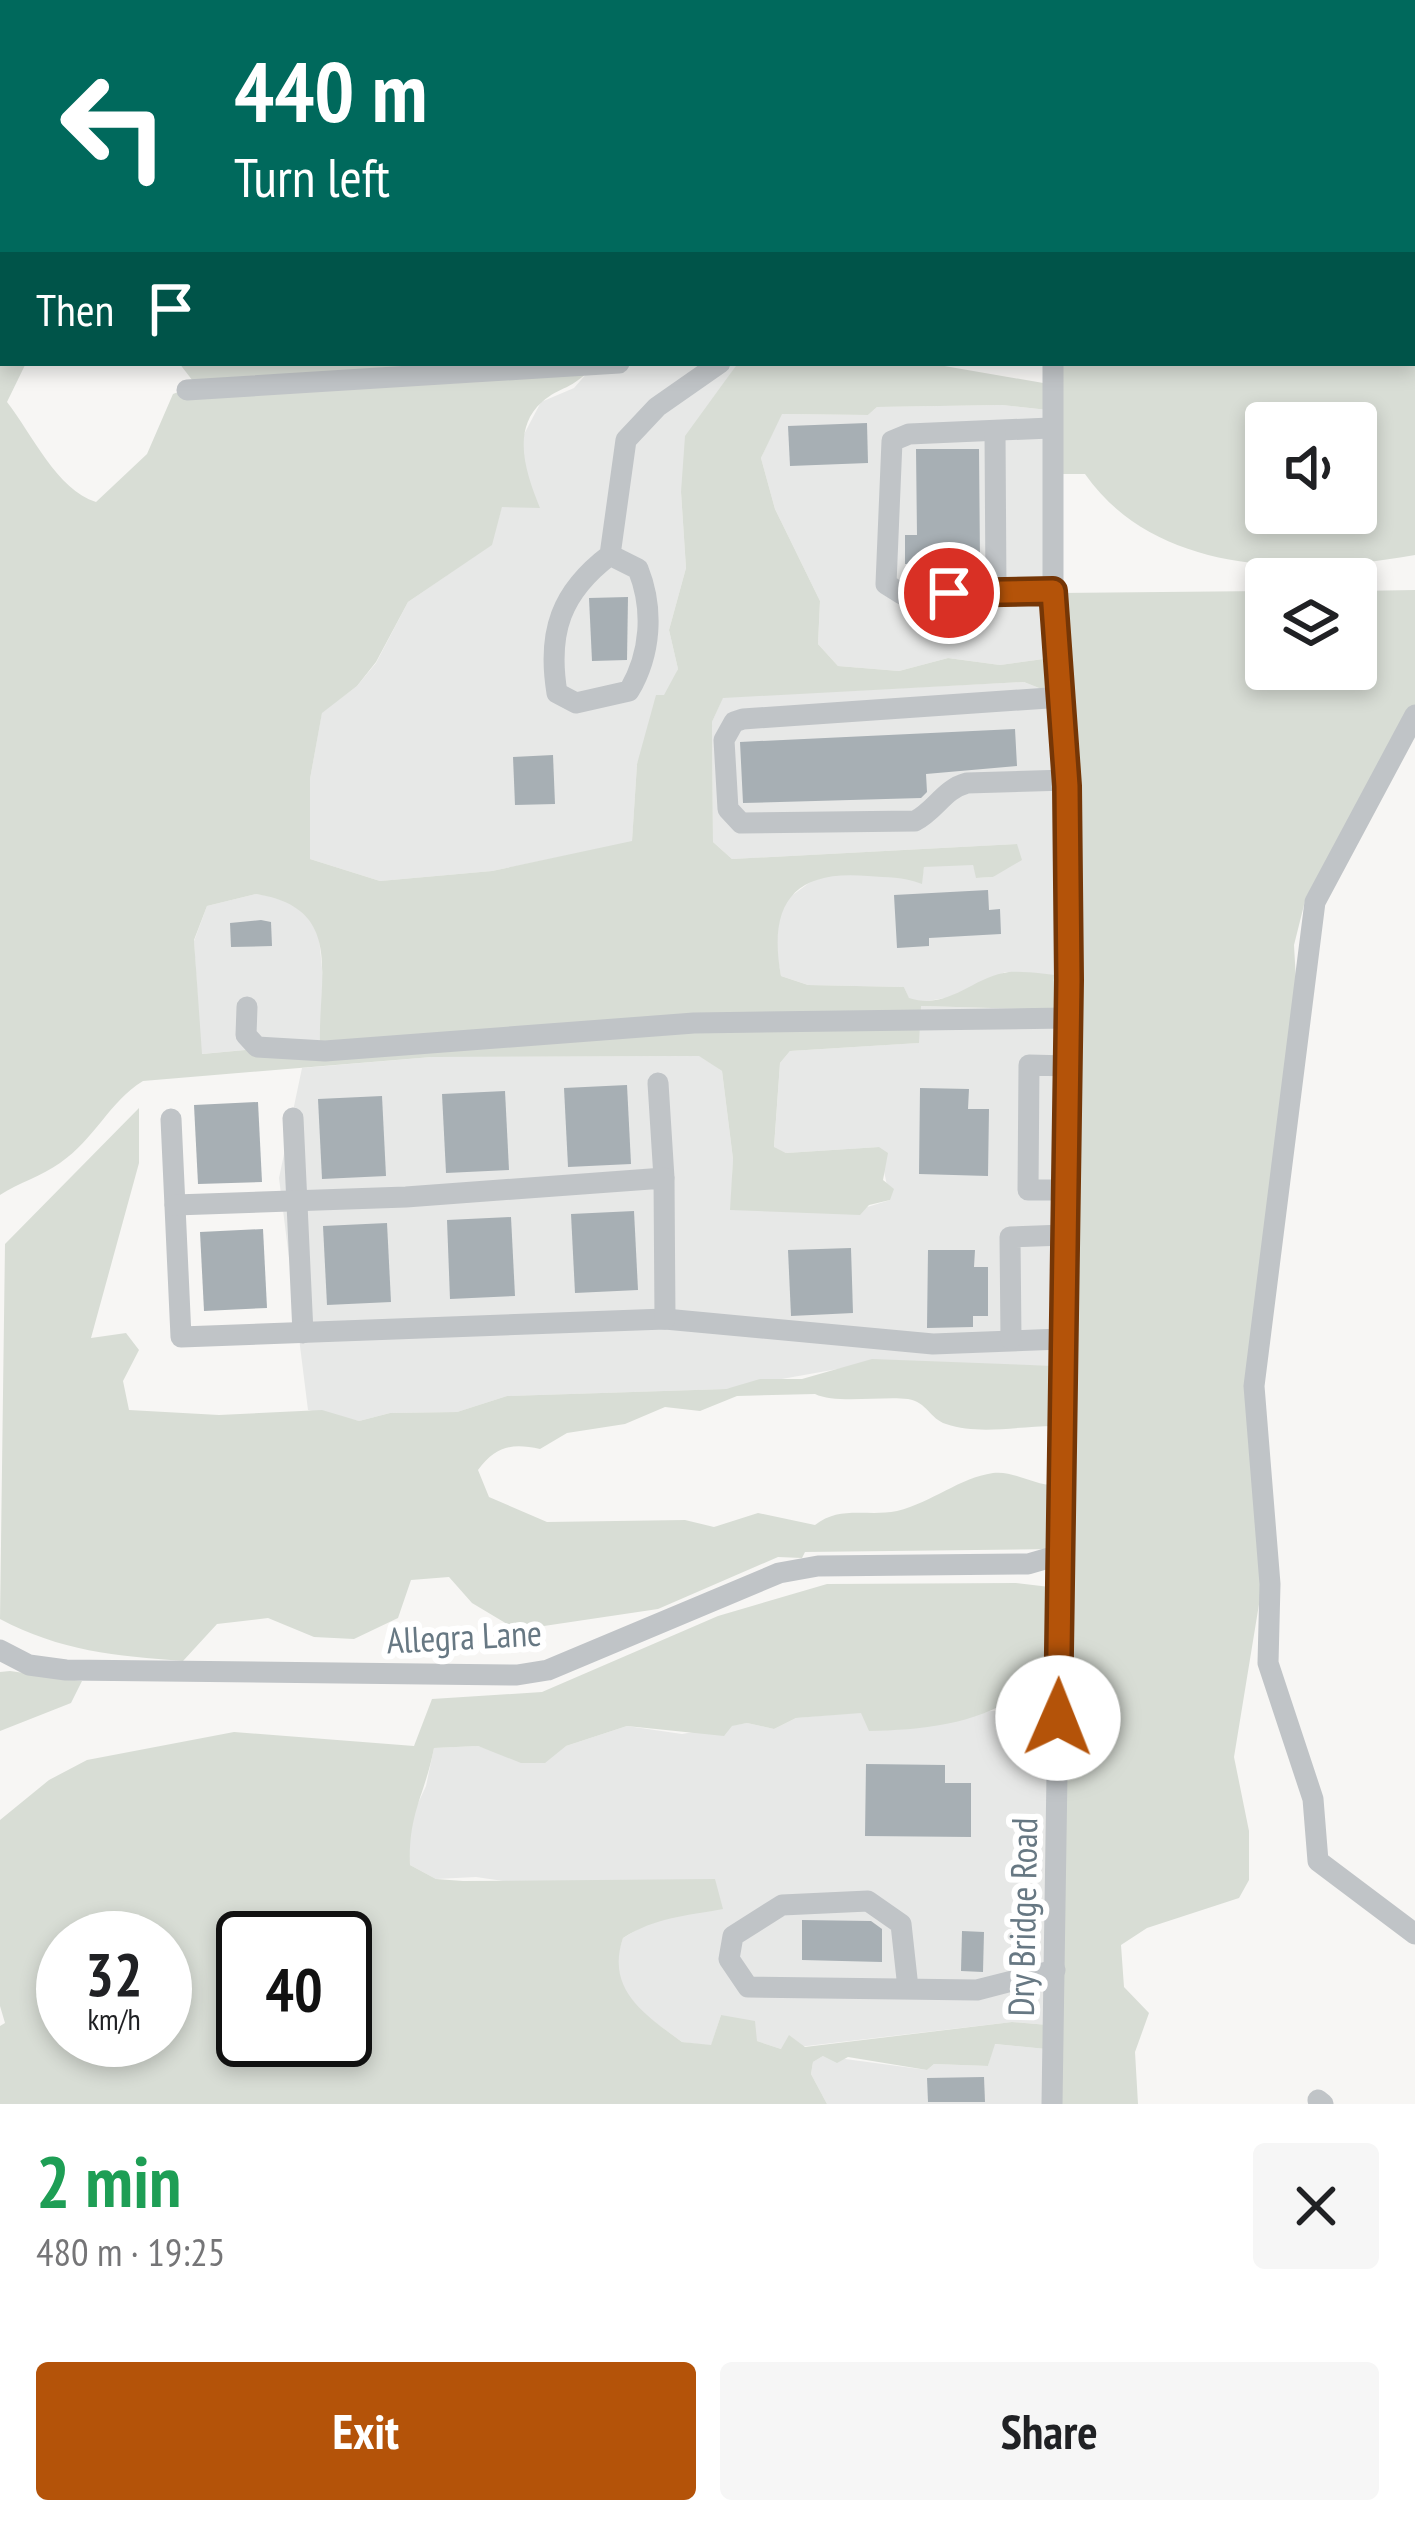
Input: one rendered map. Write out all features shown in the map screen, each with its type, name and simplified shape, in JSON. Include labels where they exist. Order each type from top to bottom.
[{"type":"street","points":[[188,390],[571,366]]},
{"type":"street","points":[[610,555],[638,568],[647,592],[646,662],[628,691],[576,703],[557,693],[552,662],[565,601],[576,580],[610,555],[626,440],[657,407],[716,366]]},
{"type":"street","name":"Dry Bridge Road","points":[[1052,2104],[1069,1018],[1067,780],[1053,591],[1053,366]]},
{"type":"street","points":[[1050,428],[909,434],[892,441],[886,584],[902,594],[1053,591]]},
{"type":"street","points":[[1001,592],[1002,430]]},
{"type":"street","points":[[1063,697],[743,719],[734,722],[724,740],[728,809],[741,824],[914,820],[931,813],[952,788],[967,783],[1067,780]]},
{"type":"street","points":[[1415,715],[1315,902],[1254,1386],[1270,1584],[1268,1663],[1313,1798],[1318,1861],[1415,1934]]},
{"type":"street","points":[[247,1007],[247,1035],[257,1047],[325,1051],[694,1023],[1069,1018]]},
{"type":"street","points":[[1065,1190],[1028,1190],[1029,1065],[1068,1066]]},
{"type":"street","points":[[658,1083],[665,1319]]},
{"type":"street","points":[[293,1118],[303,1333]]},
{"type":"street","points":[[171,1119],[181,1337],[665,1319],[933,1344],[1061,1339]]},
{"type":"street","points":[[175,1205],[664,1178]]},
{"type":"street","points":[[1011,1339],[1010,1237],[1064,1235]]},
{"type":"street","name":"Allegra Lane","points":[[0,1650],[28,1665],[66,1670],[517,1675],[548,1670],[779,1573],[818,1566],[1028,1564],[1059,1555]]},
{"type":"street","points":[[908,1988],[901,1924],[868,1901],[782,1905],[733,1936],[729,1959],[748,1987],[977,1990],[1055,1970]]},
{"type":"shaded area","points":[[0,366],[25,366],[7,402],[57,474],[96,502],[147,454],[173,394],[196,385],[181,366],[593,366],[542,402],[526,426],[524,454],[540,508],[502,507],[492,545],[408,602],[376,662],[357,686],[322,713],[310,779],[310,859],[380,881],[492,871],[632,841],[637,764],[656,695],[664,695],[678,669],[669,630],[686,568],[681,492],[685,436],[736,366],[944,366],[1049,384],[1052,366],[1415,366],[1415,555],[1377,560],[1245,558],[1245,562],[1192,550],[1151,533],[1115,508],[1085,474],[1051,474],[1048,410],[1002,405],[877,407],[868,415],[782,414],[761,458],[775,509],[820,601],[818,644],[838,666],[899,671],[948,658],[1000,665],[1058,657],[1058,593],[1245,591],[1245,690],[1377,690],[1377,591],[1415,590],[1415,719],[1306,897],[1294,945],[1296,981],[1252,1473],[1261,1592],[1234,1757],[1249,1831],[1249,1880],[1239,1898],[1147,1928],[1121,1945],[1124,1987],[1149,2013],[1135,2052],[1138,2104],[1052,2104],[1046,2049],[995,2044],[988,2066],[934,2064],[927,2070],[848,2057],[837,2063],[823,2056],[813,2062],[811,2074],[827,2104],[0,2104],[0,2026],[5,2023],[0,2006],[0,1820],[49,1780],[87,1760],[234,1732],[414,1746],[432,1699],[542,1692],[718,1616],[827,1584],[1016,1583],[1058,1588],[1057,1549],[805,1552],[802,1558],[778,1557],[658,1609],[517,1630],[472,1603],[449,1577],[411,1580],[398,1618],[354,1639],[314,1637],[268,1618],[217,1624],[183,1661],[111,1654],[44,1638],[0,1619],[5,1244],[139,1108],[139,1163],[91,1338],[126,1333],[139,1350],[123,1381],[129,1410],[219,1415],[322,1410],[359,1421],[390,1413],[457,1412],[507,1396],[726,1389],[760,1379],[802,1379],[872,1359],[1058,1366],[1068,1010],[921,1006],[919,1043],[790,1051],[780,1063],[774,1147],[786,1153],[879,1147],[888,1153],[883,1180],[894,1189],[890,1200],[869,1205],[860,1215],[730,1210],[733,1159],[722,1071],[699,1056],[432,1057],[143,1081],[72,1153],[0,1195]],"holes":[[[1024,682],[1054,694],[1068,976],[1009,972],[949,997],[923,1001],[909,998],[904,987],[808,985],[781,976],[778,929],[791,897],[804,886],[842,875],[922,884],[924,867],[973,865],[976,878],[993,877],[1022,860],[1017,844],[732,859],[713,842],[712,722],[723,698]],[[256,894],[284,902],[303,914],[315,930],[322,970],[320,1043],[202,1054],[194,940],[207,906]],[[815,1394],[834,1399],[908,1399],[941,1422],[960,1427],[1059,1426],[1058,1485],[993,1473],[897,1511],[844,1513],[815,1525],[758,1513],[714,1527],[685,1520],[547,1522],[489,1497],[478,1470],[505,1448],[540,1449],[567,1433],[625,1424],[665,1407],[700,1411],[737,1396]],[[1020,1693],[1056,1693],[1048,2025],[1012,2022],[805,2047],[789,2035],[781,2049],[757,2041],[755,2021],[721,2015],[711,2045],[682,2042],[633,2000],[620,1973],[619,1957],[623,1938],[635,1931],[672,1918],[723,1909],[715,1879],[463,1881],[436,1879],[410,1865],[414,1818],[434,1748],[478,1746],[521,1763],[545,1763],[566,1746],[627,1726],[724,1736],[732,1726],[747,1723],[774,1729],[796,1718],[861,1713],[869,1731],[928,1727],[968,1719]]]},
{"type":"shaded area","points":[[593,366],[736,366],[720,390],[681,492],[686,568],[669,630],[678,669],[637,764],[632,842],[492,871],[380,881],[310,859],[310,779],[322,712],[357,686],[376,663],[408,602],[491,545],[502,506],[518,505],[526,473],[522,438],[541,402],[574,388]]},
{"type":"shaded area","points":[[1002,405],[1048,410],[1058,657],[1000,665],[948,658],[899,671],[838,666],[818,644],[820,601],[775,509],[761,458],[781,414],[868,415],[877,407]]},
{"type":"shaded area","points":[[1024,682],[1054,694],[1068,977],[1005,972],[958,996],[921,1002],[909,999],[904,987],[808,985],[781,976],[774,939],[783,902],[820,875],[898,874],[921,883],[924,867],[952,862],[973,865],[977,878],[993,877],[1017,844],[732,859],[713,842],[712,722],[723,697]]},
{"type":"shaded area","points":[[256,894],[290,899],[318,928],[324,988],[320,1043],[201,1054],[194,941],[207,906]]},
{"type":"shaded area","points":[[920,1006],[1068,1010],[1058,1366],[877,1362],[726,1389],[507,1396],[457,1412],[390,1413],[359,1421],[308,1410],[279,1178],[302,1068],[432,1057],[700,1056],[722,1071],[733,1159],[731,1209],[861,1209],[890,1200],[879,1147],[786,1153],[774,1148],[780,1063],[790,1051],[918,1043]]},
{"type":"shaded area","points":[[0,1672],[82,1681],[71,1703],[0,1731]]},
{"type":"shaded area","points":[[1020,1693],[1056,1693],[1048,2025],[1012,2022],[781,2049],[757,2041],[721,2015],[711,2046],[682,2042],[638,2010],[621,1986],[616,1960],[623,1938],[645,1925],[677,1912],[713,1911],[476,1877],[436,1879],[410,1865],[408,1825],[426,1786],[434,1748],[478,1746],[499,1753],[566,1746],[627,1726],[682,1734],[747,1723],[774,1729],[796,1718],[862,1712],[997,1711]]},
{"type":"shaded area","points":[[994,2044],[1046,2049],[1052,2104],[827,2104],[811,2074],[813,2062],[823,2056],[927,2070],[934,2064],[988,2066]]},
{"type":"building","points":[[867,423],[868,463],[790,466],[788,426]]},
{"type":"building","points":[[916,449],[979,449],[980,563],[905,564],[905,535],[917,535]]},
{"type":"building","points":[[628,597],[627,660],[592,661],[589,598]]},
{"type":"building","points":[[1015,729],[1017,766],[926,774],[927,792],[921,798],[743,803],[740,742]]},
{"type":"building","points":[[553,755],[555,804],[515,805],[513,757]]},
{"type":"building","points":[[988,890],[989,910],[1000,909],[1001,934],[929,938],[929,946],[897,948],[894,895]]},
{"type":"building","points":[[271,922],[272,946],[231,947],[230,923]]},
{"type":"building","points":[[627,1085],[631,1164],[568,1167],[564,1088]]},
{"type":"building","points":[[920,1088],[969,1089],[968,1109],[989,1109],[988,1176],[919,1174]]},
{"type":"building","points":[[505,1091],[509,1170],[446,1173],[442,1094]]},
{"type":"building","points":[[382,1096],[386,1176],[322,1179],[318,1099]]},
{"type":"building","points":[[258,1102],[262,1182],[198,1184],[194,1105]]},
{"type":"building","points":[[634,1211],[638,1290],[575,1293],[571,1214]]},
{"type":"building","points":[[511,1217],[515,1296],[450,1299],[447,1220]]},
{"type":"building","points":[[387,1223],[391,1302],[327,1305],[323,1226]]},
{"type":"building","points":[[263,1229],[267,1308],[204,1311],[200,1232]]},
{"type":"building","points":[[851,1248],[853,1313],[791,1316],[788,1250]]},
{"type":"building","points":[[928,1250],[975,1250],[974,1267],[988,1267],[988,1316],[973,1316],[973,1327],[927,1328]]},
{"type":"building","points":[[866,1764],[945,1765],[945,1783],[971,1783],[971,1837],[865,1836]]},
{"type":"building","points":[[802,1920],[871,1921],[882,1929],[882,1962],[802,1960]]},
{"type":"building","points":[[962,1931],[984,1932],[983,1972],[961,1971]]},
{"type":"building","points":[[984,2077],[985,2102],[928,2102],[927,2078]]},
{"type":"route","points":[[949,593],[1053,591],[1067,786],[1069,980],[1058,1718]]}]
